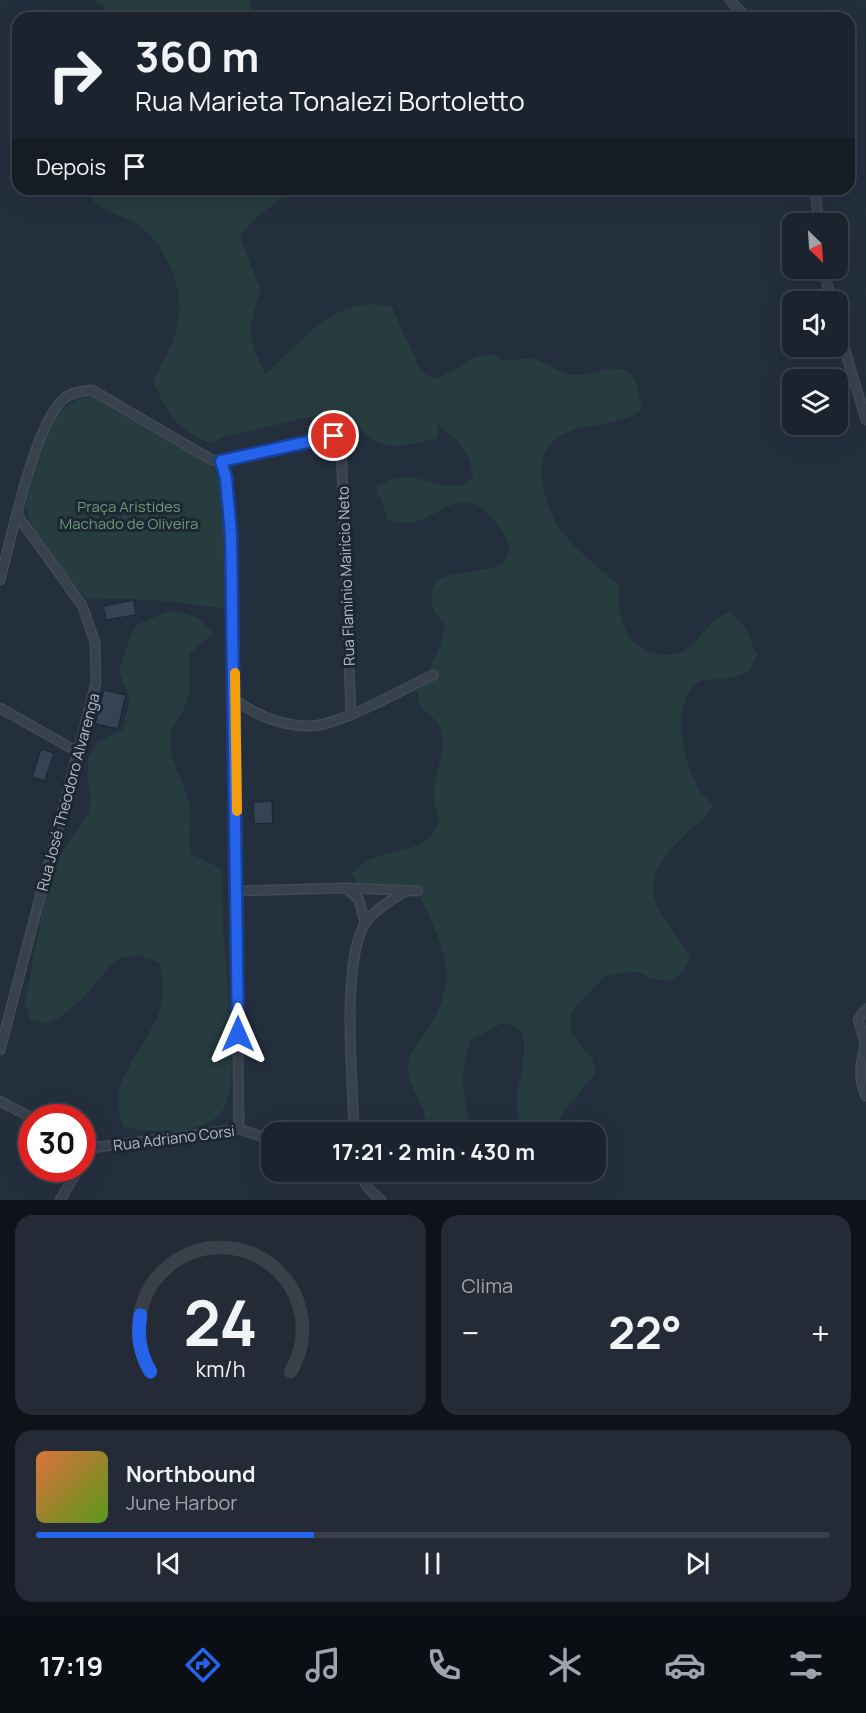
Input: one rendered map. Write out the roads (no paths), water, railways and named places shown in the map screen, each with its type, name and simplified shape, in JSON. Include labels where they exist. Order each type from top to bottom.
[{"type":"street","points":[[730,0],[741,12]]},
{"type":"street","points":[[816,195],[818,213]]},
{"type":"street","points":[[847,357],[866,420]]},
{"type":"street","points":[[0,580],[44,428],[59,404],[80,392],[92,390],[212,460],[221,461],[226,478],[231,535],[239,1129]]},
{"type":"street","name":"Rua Flamínio Mairício Neto","points":[[221,461],[334,436],[341,442],[351,714]]},
{"type":"street","name":"Rua José Theodoro Alvarenga","points":[[0,1050],[96,683],[95,642],[82,605],[18,516]]},
{"type":"street","points":[[235,700],[272,720],[310,726],[351,714],[433,675]]},
{"type":"street","points":[[0,708],[78,752]]},
{"type":"street","points":[[237,891],[345,888],[418,891]]},
{"type":"street","points":[[345,888],[359,900],[365,924]]},
{"type":"street","points":[[354,1122],[352,966],[356,945],[365,924],[375,912],[407,891]]},
{"type":"street","points":[[866,1009],[858,1020],[866,1045],[860,1069],[861,1085],[866,1096]]},
{"type":"street","points":[[0,1101],[18,1111]]},
{"type":"street","name":"Rua Adriano Corsi","points":[[96,1144],[239,1129],[261,1136]]},
{"type":"street","points":[[60,1200],[71,1182]]},
{"type":"street","points":[[364,1182],[381,1200]]},
{"type":"park label","name":"Praça Aristides Machado de Oliveira","points":[[129,514]]}]
